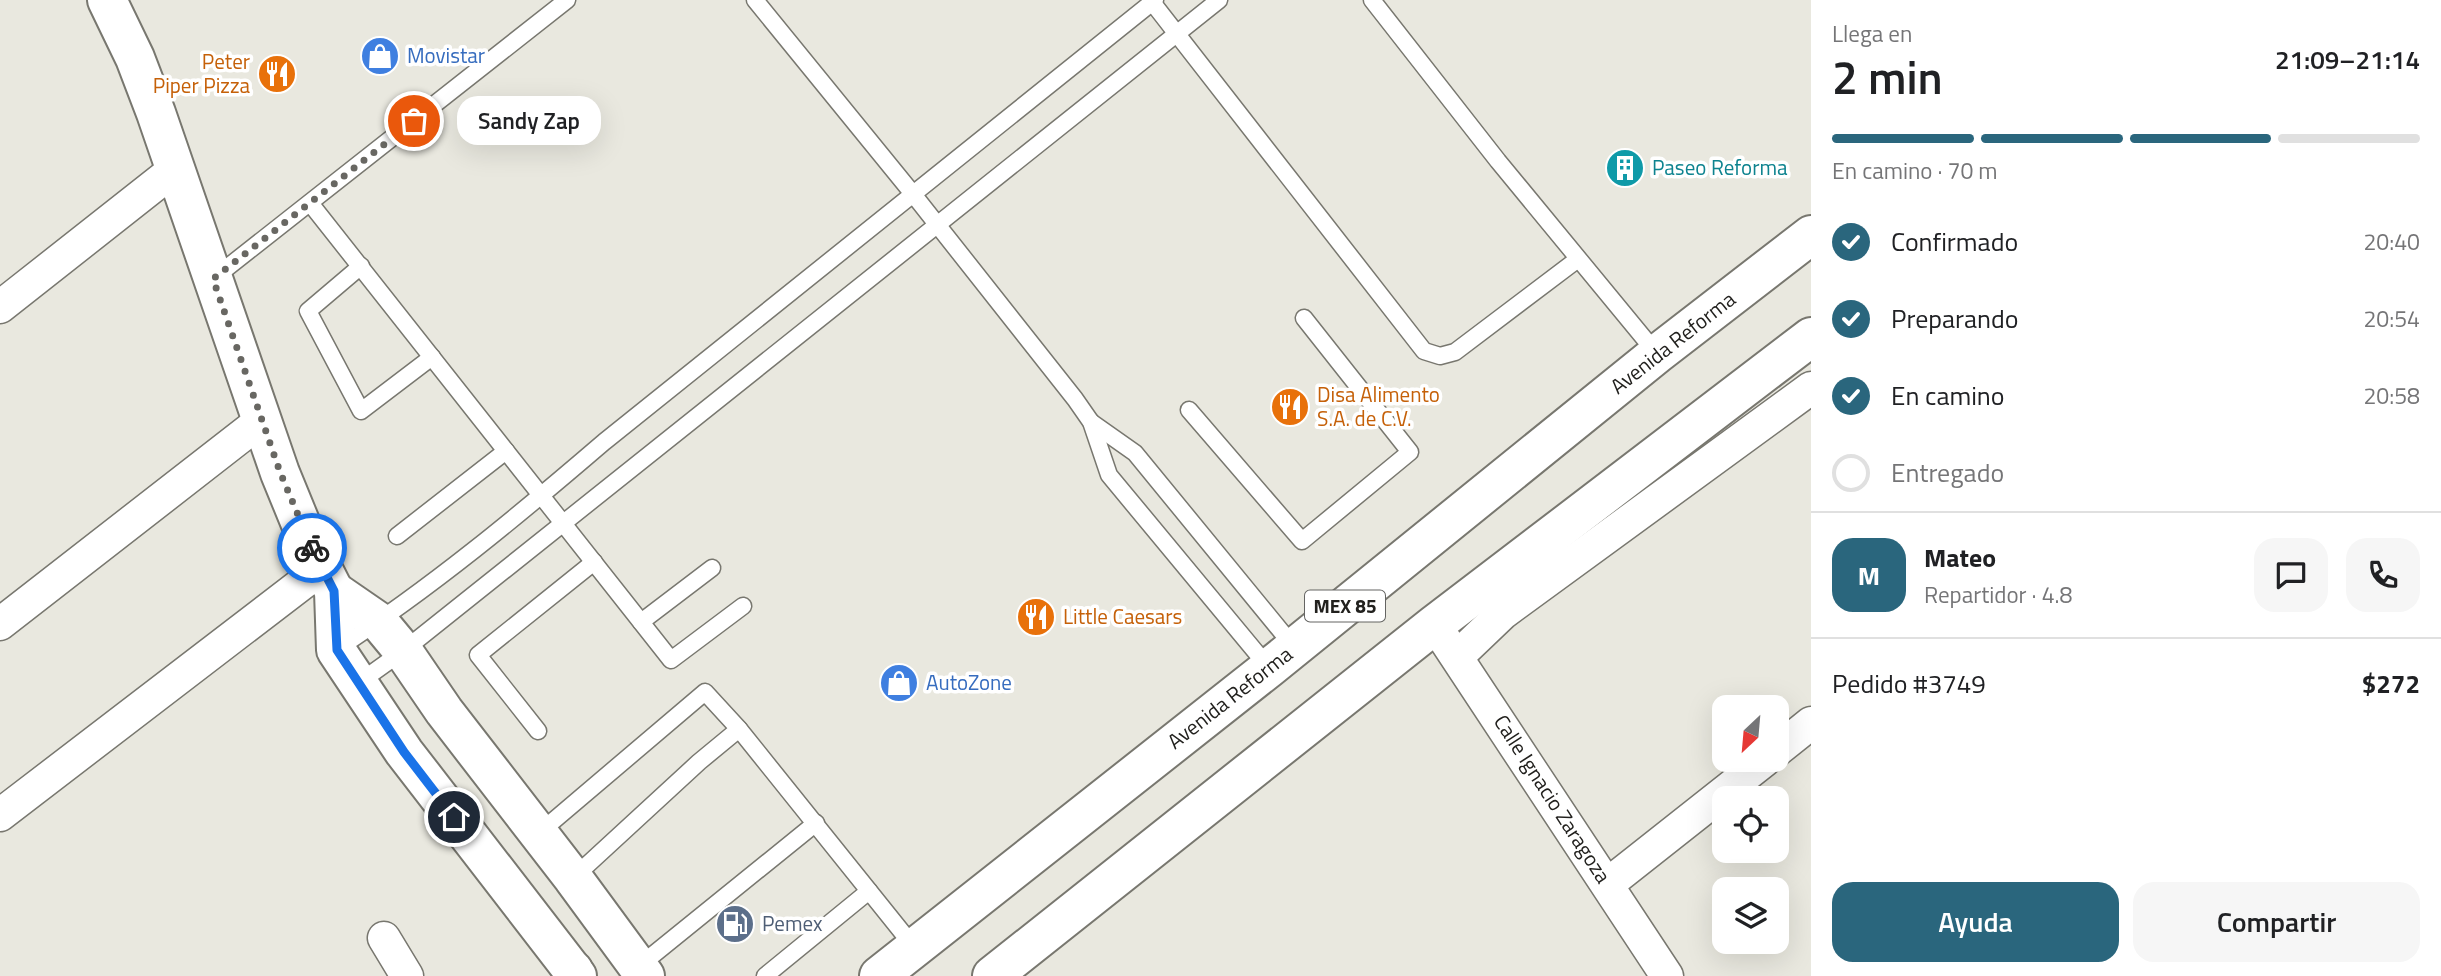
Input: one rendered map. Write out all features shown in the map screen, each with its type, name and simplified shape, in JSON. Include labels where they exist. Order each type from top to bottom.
[{"type":"main road","points":[[107,0],[135,58],[295,509],[328,580],[337,650],[404,752],[575,974]]},
{"type":"main road","name":"Avenida Reforma","points":[[879,976],[1282,657],[1657,354],[1811,236]]},
{"type":"main road","points":[[992,976],[1434,625],[1811,337]]},
{"type":"main road","points":[[328,580],[379,622],[403,651],[444,711],[641,971]]},
{"type":"street","points":[[0,307],[175,169]]},
{"type":"street","points":[[1458,656],[1503,613],[1807,401]]},
{"type":"street","points":[[0,624],[262,420]]},
{"type":"street","points":[[0,815],[328,580]]},
{"type":"street","name":"Calle Ignacio Zaragoza","points":[[1434,625],[1458,656],[1667,976]]},
{"type":"street","points":[[1789,741],[1811,723]]},
{"type":"street","points":[[1608,884],[1750,772]]},
{"type":"street","points":[[384,938],[407,976]]},
{"type":"lane","points":[[213,279],[567,0]]},
{"type":"lane","points":[[755,0],[938,224],[1091,422],[1135,453],[1282,657]]},
{"type":"lane","points":[[357,684],[403,651],[1219,0]]},
{"type":"lane","points":[[1372,0],[1449,100],[1657,354]]},
{"type":"lane","points":[[337,650],[379,622],[542,495],[614,433],[1153,1],[1424,351],[1440,356],[1455,352],[1578,259]]},
{"type":"lane","points":[[310,202],[671,660],[743,606]]},
{"type":"lane","points":[[361,266],[308,311],[361,411],[432,357]]},
{"type":"lane","points":[[1189,410],[1302,541],[1410,452],[1304,318]]},
{"type":"lane","points":[[1091,422],[1109,475],[1282,657]]},
{"type":"lane","points":[[397,536],[506,451]]},
{"type":"lane","points":[[538,731],[478,655],[594,562]]},
{"type":"lane","points":[[641,622],[712,568]]},
{"type":"lane","points":[[539,833],[705,692],[739,729],[914,947]]},
{"type":"lane","points":[[573,878],[699,762],[739,729]]},
{"type":"lane","points":[[641,971],[816,823]]},
{"type":"lane","points":[[765,976],[869,891]]},
{"type":"way so far","points":[[312,548],[280,472],[213,279],[414,121]]},
{"type":"place","name":"Movistar","points":[[380,56]]},
{"type":"place","name":"Peter Piper Pizza","points":[[277,74]]},
{"type":"place","name":"Sandy Zap","points":[[414,121]]},
{"type":"place","name":"Paseo Reforma","points":[[1625,168]]},
{"type":"place","name":"Disa Alimento S.A. de C.V.","points":[[1290,407]]},
{"type":"place","name":"Little Caesars","points":[[1036,617]]},
{"type":"place","name":"AutoZone","points":[[899,683]]},
{"type":"place","name":"Pemex","points":[[735,924]]},
{"type":"route","points":[[312,548],[334,591],[337,650],[404,752],[454,817]]}]
